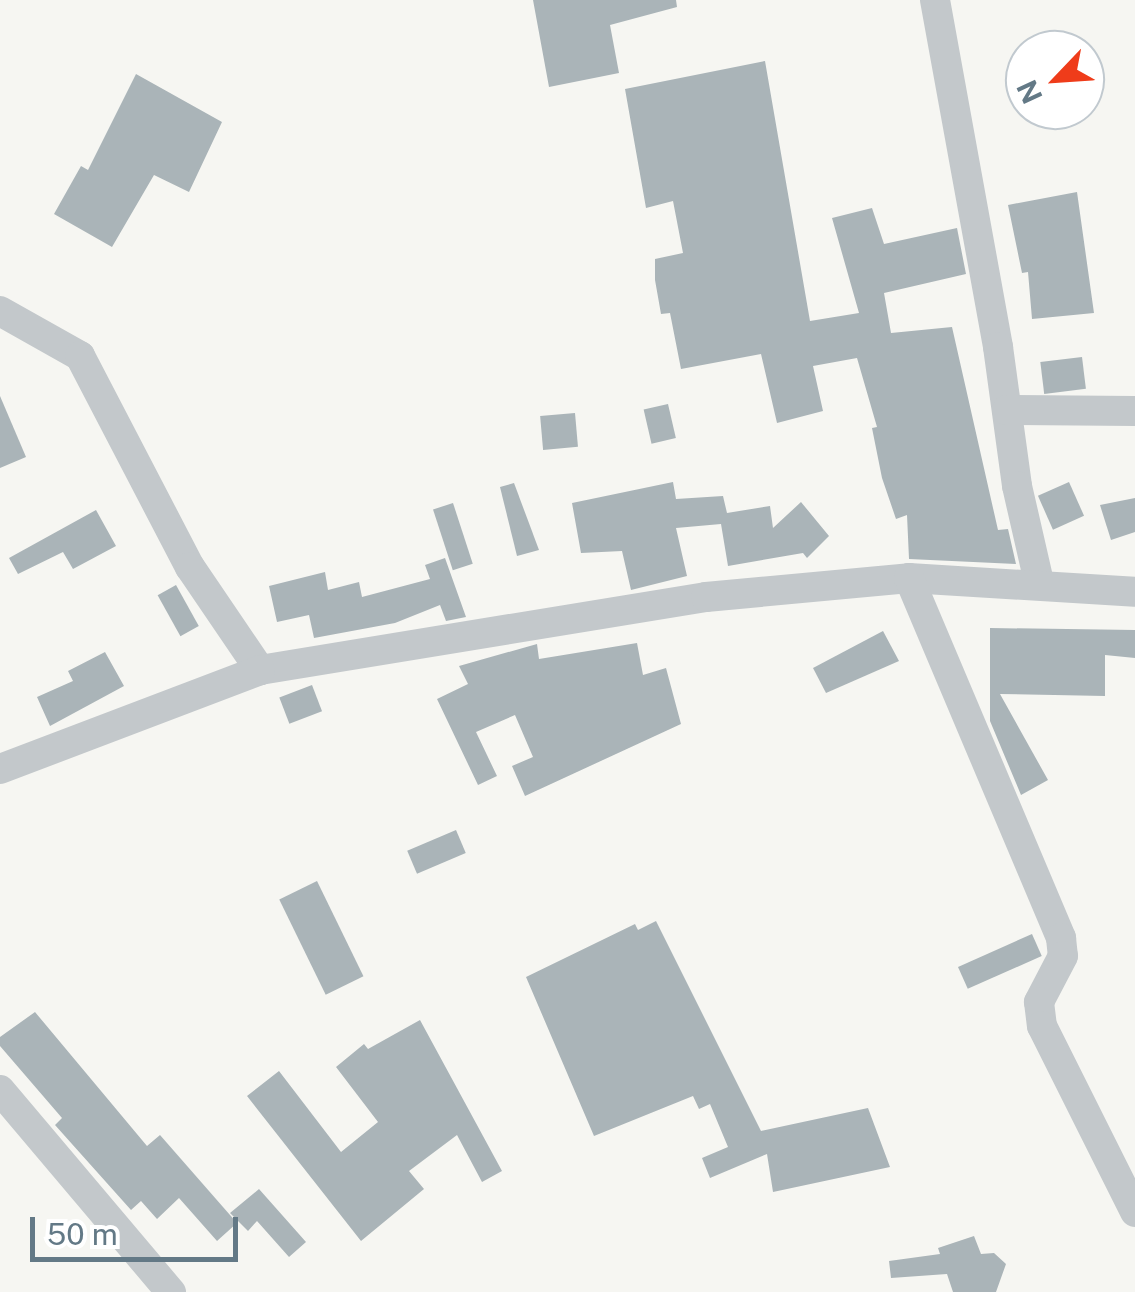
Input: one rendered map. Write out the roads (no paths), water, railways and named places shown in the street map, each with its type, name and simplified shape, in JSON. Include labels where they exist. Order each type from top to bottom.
[{"type":"street","points":[[935,0],[1039,582]]},
{"type":"street","points":[[0,310],[80,356],[190,567],[260,670]]},
{"type":"street","points":[[1007,410],[1135,411]]},
{"type":"street","points":[[909,578],[1061,938],[1063,956],[1039,1002],[1042,1026],[1135,1212]]},
{"type":"street","points":[[0,769],[260,670],[569,616],[909,578],[1039,582],[1135,592]]},
{"type":"street","points":[[0,1090],[171,1292]]}]
